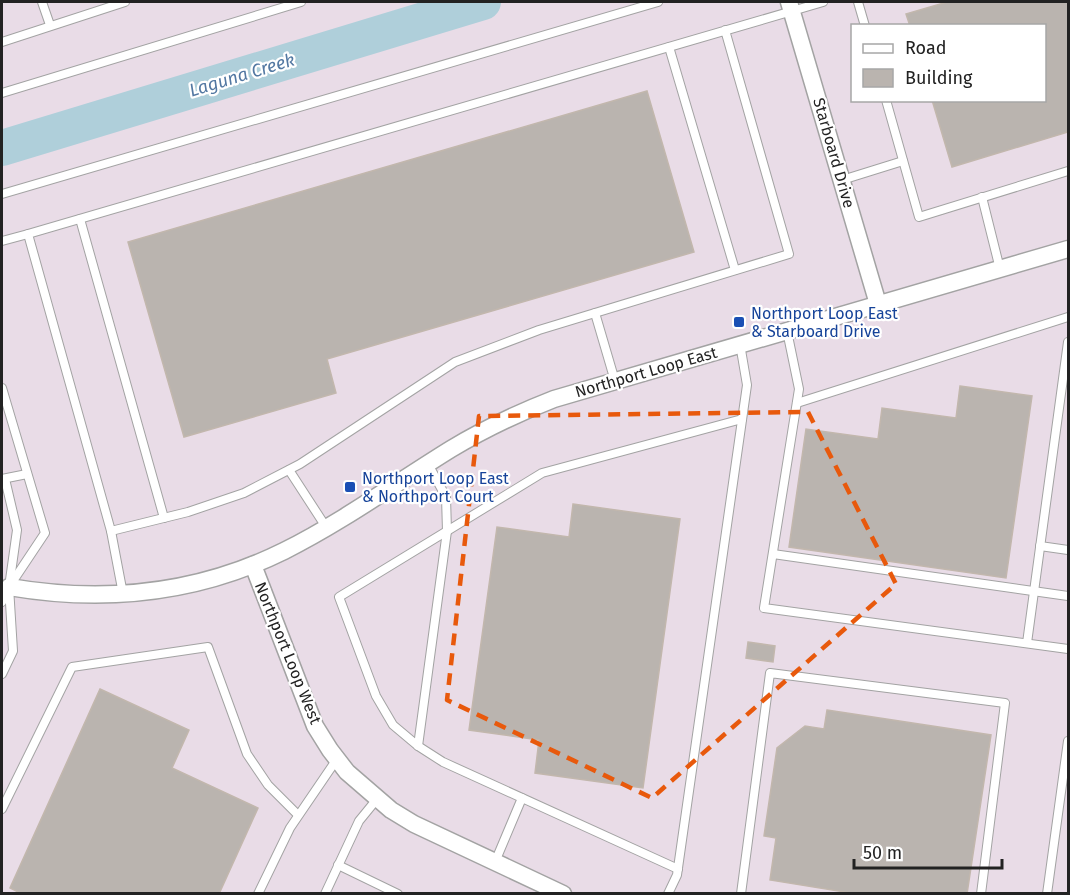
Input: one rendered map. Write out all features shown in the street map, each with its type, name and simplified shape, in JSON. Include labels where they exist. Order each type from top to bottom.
[{"type":"street","name":"Starboard Drive","points":[[791,6],[878,304]]},
{"type":"street","name":"Northport Loop East","points":[[5,595],[123,594],[166,589],[210,579],[283,552],[484,430],[554,399],[1000,269],[1068,252]]},
{"type":"street","name":"Northport Loop West","points":[[253,565],[315,726],[347,772],[377,799],[414,825],[563,894]]},
{"type":"lane","points":[[42,2],[50,25]]},
{"type":"lane","points":[[2,42],[125,2]]},
{"type":"lane","points":[[2,93],[301,2]]},
{"type":"lane","points":[[2,194],[658,2]]},
{"type":"lane","points":[[2,241],[669,47],[791,6],[823,2]]},
{"type":"lane","points":[[858,2],[864,24]]},
{"type":"lane","points":[[111,531],[188,512],[244,493],[300,465],[456,362],[539,330],[789,254],[725,30]]},
{"type":"lane","points":[[669,47],[735,270]]},
{"type":"lane","points":[[887,102],[919,217],[1068,171]]},
{"type":"lane","points":[[842,180],[903,160]]},
{"type":"lane","points":[[982,197],[1000,269]]},
{"type":"lane","points":[[80,219],[164,518]]},
{"type":"lane","points":[[28,234],[111,531],[123,594]]},
{"type":"lane","points":[[595,313],[615,381]]},
{"type":"lane","points":[[797,403],[1068,317]]},
{"type":"lane","points":[[787,331],[799,389],[764,608],[1068,649]]},
{"type":"lane","points":[[1027,643],[1068,342]]},
{"type":"lane","points":[[668,894],[678,869],[747,385],[740,344]]},
{"type":"lane","points":[[2,388],[45,533],[5,595]]},
{"type":"lane","points":[[678,869],[443,762],[418,746],[393,725],[376,696],[339,597],[542,473],[742,418]]},
{"type":"lane","points":[[418,746],[447,531],[446,497],[428,464]]},
{"type":"lane","points":[[289,470],[326,527]]},
{"type":"lane","points":[[2,674],[13,651],[5,595],[17,530],[3,479],[27,474]]},
{"type":"lane","points":[[1040,546],[1068,550]]},
{"type":"lane","points":[[773,554],[1068,596]]},
{"type":"lane","points":[[2,809],[72,667],[208,647],[247,754],[268,785],[298,815]]},
{"type":"lane","points":[[741,894],[770,673],[1005,703],[981,894]]},
{"type":"lane","points":[[1047,894],[1068,741]]},
{"type":"lane","points":[[258,894],[290,828],[336,759]]},
{"type":"lane","points":[[495,862],[522,798]]},
{"type":"lane","points":[[325,894],[359,822],[377,799]]},
{"type":"lane","points":[[338,865],[398,894]]},
{"type":"highlighted area","points":[[808,412],[896,584],[652,798],[447,700],[479,416]]},
{"type":"shaded area","points":[[2,2],[1068,2],[1068,893],[2,893]]},
{"type":"building","points":[[947,2],[1068,2],[1068,132],[952,167],[933,102],[1046,102],[1046,24],[909,24],[906,14]]},
{"type":"building","points":[[647,91],[694,252],[327,359],[336,393],[184,437],[128,242]]},
{"type":"building","points":[[960,386],[1032,396],[1006,578],[789,547],[806,429],[878,439],[882,408],[956,418]]},
{"type":"building","points":[[573,504],[680,519],[643,788],[535,773],[539,740],[469,730],[497,527],[569,537]]},
{"type":"building","points":[[748,642],[775,646],[773,662],[746,658]]},
{"type":"building","points":[[100,689],[189,730],[172,768],[258,808],[219,894],[22,894],[10,888]]},
{"type":"building","points":[[827,710],[991,735],[967,894],[857,894],[770,880],[776,838],[764,836],[777,748],[805,726],[824,729]]},
{"type":"waterway","name":"Laguna Creek","points":[[2,148],[483,2]]},
{"type":"place","name":"Northport Loop East & Starboard Drive","points":[[739,322]]},
{"type":"place","name":"Northport Loop East & Northport Court","points":[[350,487]]}]
